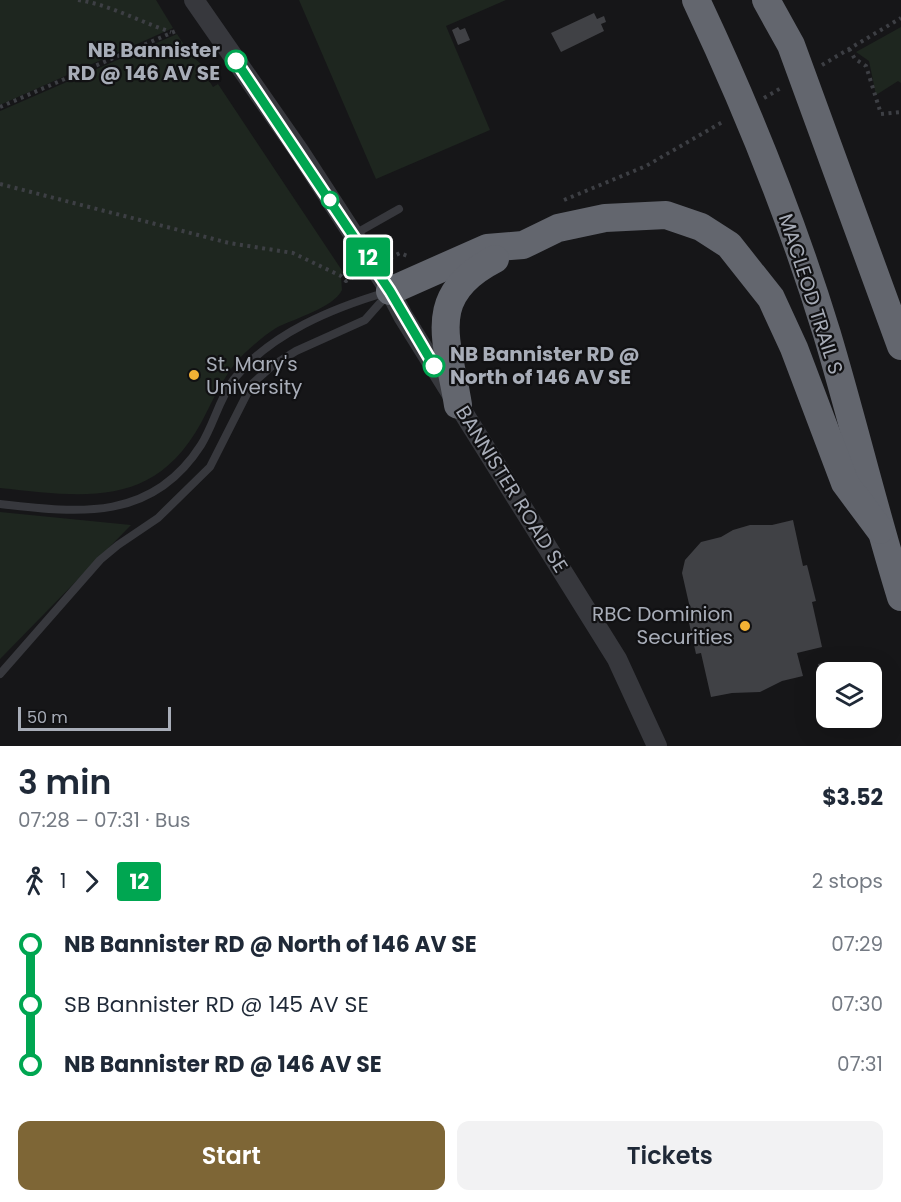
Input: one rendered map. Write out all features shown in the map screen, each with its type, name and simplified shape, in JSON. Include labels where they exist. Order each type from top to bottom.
[{"type":"highway","name":"MACLEOD TRAIL S","points":[[696,0],[737,89],[796,243],[827,334],[880,530],[901,597]]},
{"type":"highway","points":[[766,0],[791,45],[901,346]]},
{"type":"highway","points":[[786,0],[791,45]]},
{"type":"highway","points":[[458,405],[445,334],[450,300],[471,271],[558,228],[605,218],[666,215],[701,227],[729,245],[756,276],[776,308],[845,483],[880,530]]},
{"type":"highway","points":[[390,291],[487,248],[523,245]]},
{"type":"street","name":"BANNISTER ROAD SE","points":[[194,0],[299,151],[390,291],[403,316],[617,659],[657,746]]},
{"type":"lane","points":[[353,235],[399,209]]},
{"type":"lane","points":[[0,504],[87,511],[107,508],[149,495],[186,466],[202,443],[221,399],[234,380],[264,351],[286,335],[348,304],[390,291]]},
{"type":"lane","points":[[0,674],[100,560],[117,545],[158,518],[210,467],[252,384],[272,366],[296,351],[365,320],[390,291]]},
{"type":"path","points":[[78,0],[102,4],[126,16],[172,32]]},
{"type":"path","points":[[819,66],[901,18]]},
{"type":"path","points":[[0,107],[178,30]]},
{"type":"path","points":[[849,49],[855,59],[866,66],[877,108],[881,114],[901,112]]},
{"type":"path","points":[[760,101],[790,84]]},
{"type":"path","points":[[560,202],[646,166],[730,118]]},
{"type":"path","points":[[0,184],[229,243],[293,253],[341,276],[346,281]]},
{"type":"shaded area","points":[[0,0],[156,0],[173,28],[0,105]]},
{"type":"shaded area","points":[[299,0],[506,0],[446,26],[490,130],[376,179]]},
{"type":"shaded area","points":[[901,27],[901,83],[898,81],[876,95],[869,61],[856,52]]},
{"type":"shaded area","points":[[177,34],[190,54],[213,75],[208,79],[213,87],[218,84],[343,272],[342,290],[331,302],[276,328],[239,359],[226,376],[201,423],[182,451],[162,471],[139,484],[114,491],[88,494],[60,494],[0,488],[0,111]]},
{"type":"shaded area","points":[[0,512],[131,525],[0,659]]},
{"type":"building","points":[[594,13],[597,19],[604,16],[606,22],[601,24],[604,31],[561,52],[551,33]]},
{"type":"building","points":[[458,27],[460,30],[465,28],[470,40],[458,45],[452,30]]},
{"type":"building","points":[[793,520],[803,566],[807,565],[816,601],[812,602],[822,647],[797,653],[803,676],[782,681],[760,692],[732,693],[711,697],[701,653],[696,654],[688,618],[692,617],[682,573],[685,560],[701,542],[721,537],[733,530],[750,525],[772,525]]},
{"type":"bus line","name":"12","points":[[236,61],[299,151],[390,291],[434,366]]},
{"type":"place","name":"NB Bannister RD @ 146 AV SE","points":[[236,61]]},
{"type":"place","name":"NB Bannister RD @ North of 146 AV SE","points":[[434,366]]},
{"type":"place","name":"St. Mary's University","points":[[194,375]]},
{"type":"place","name":"RBC Dominion Securities","points":[[745,626]]}]
